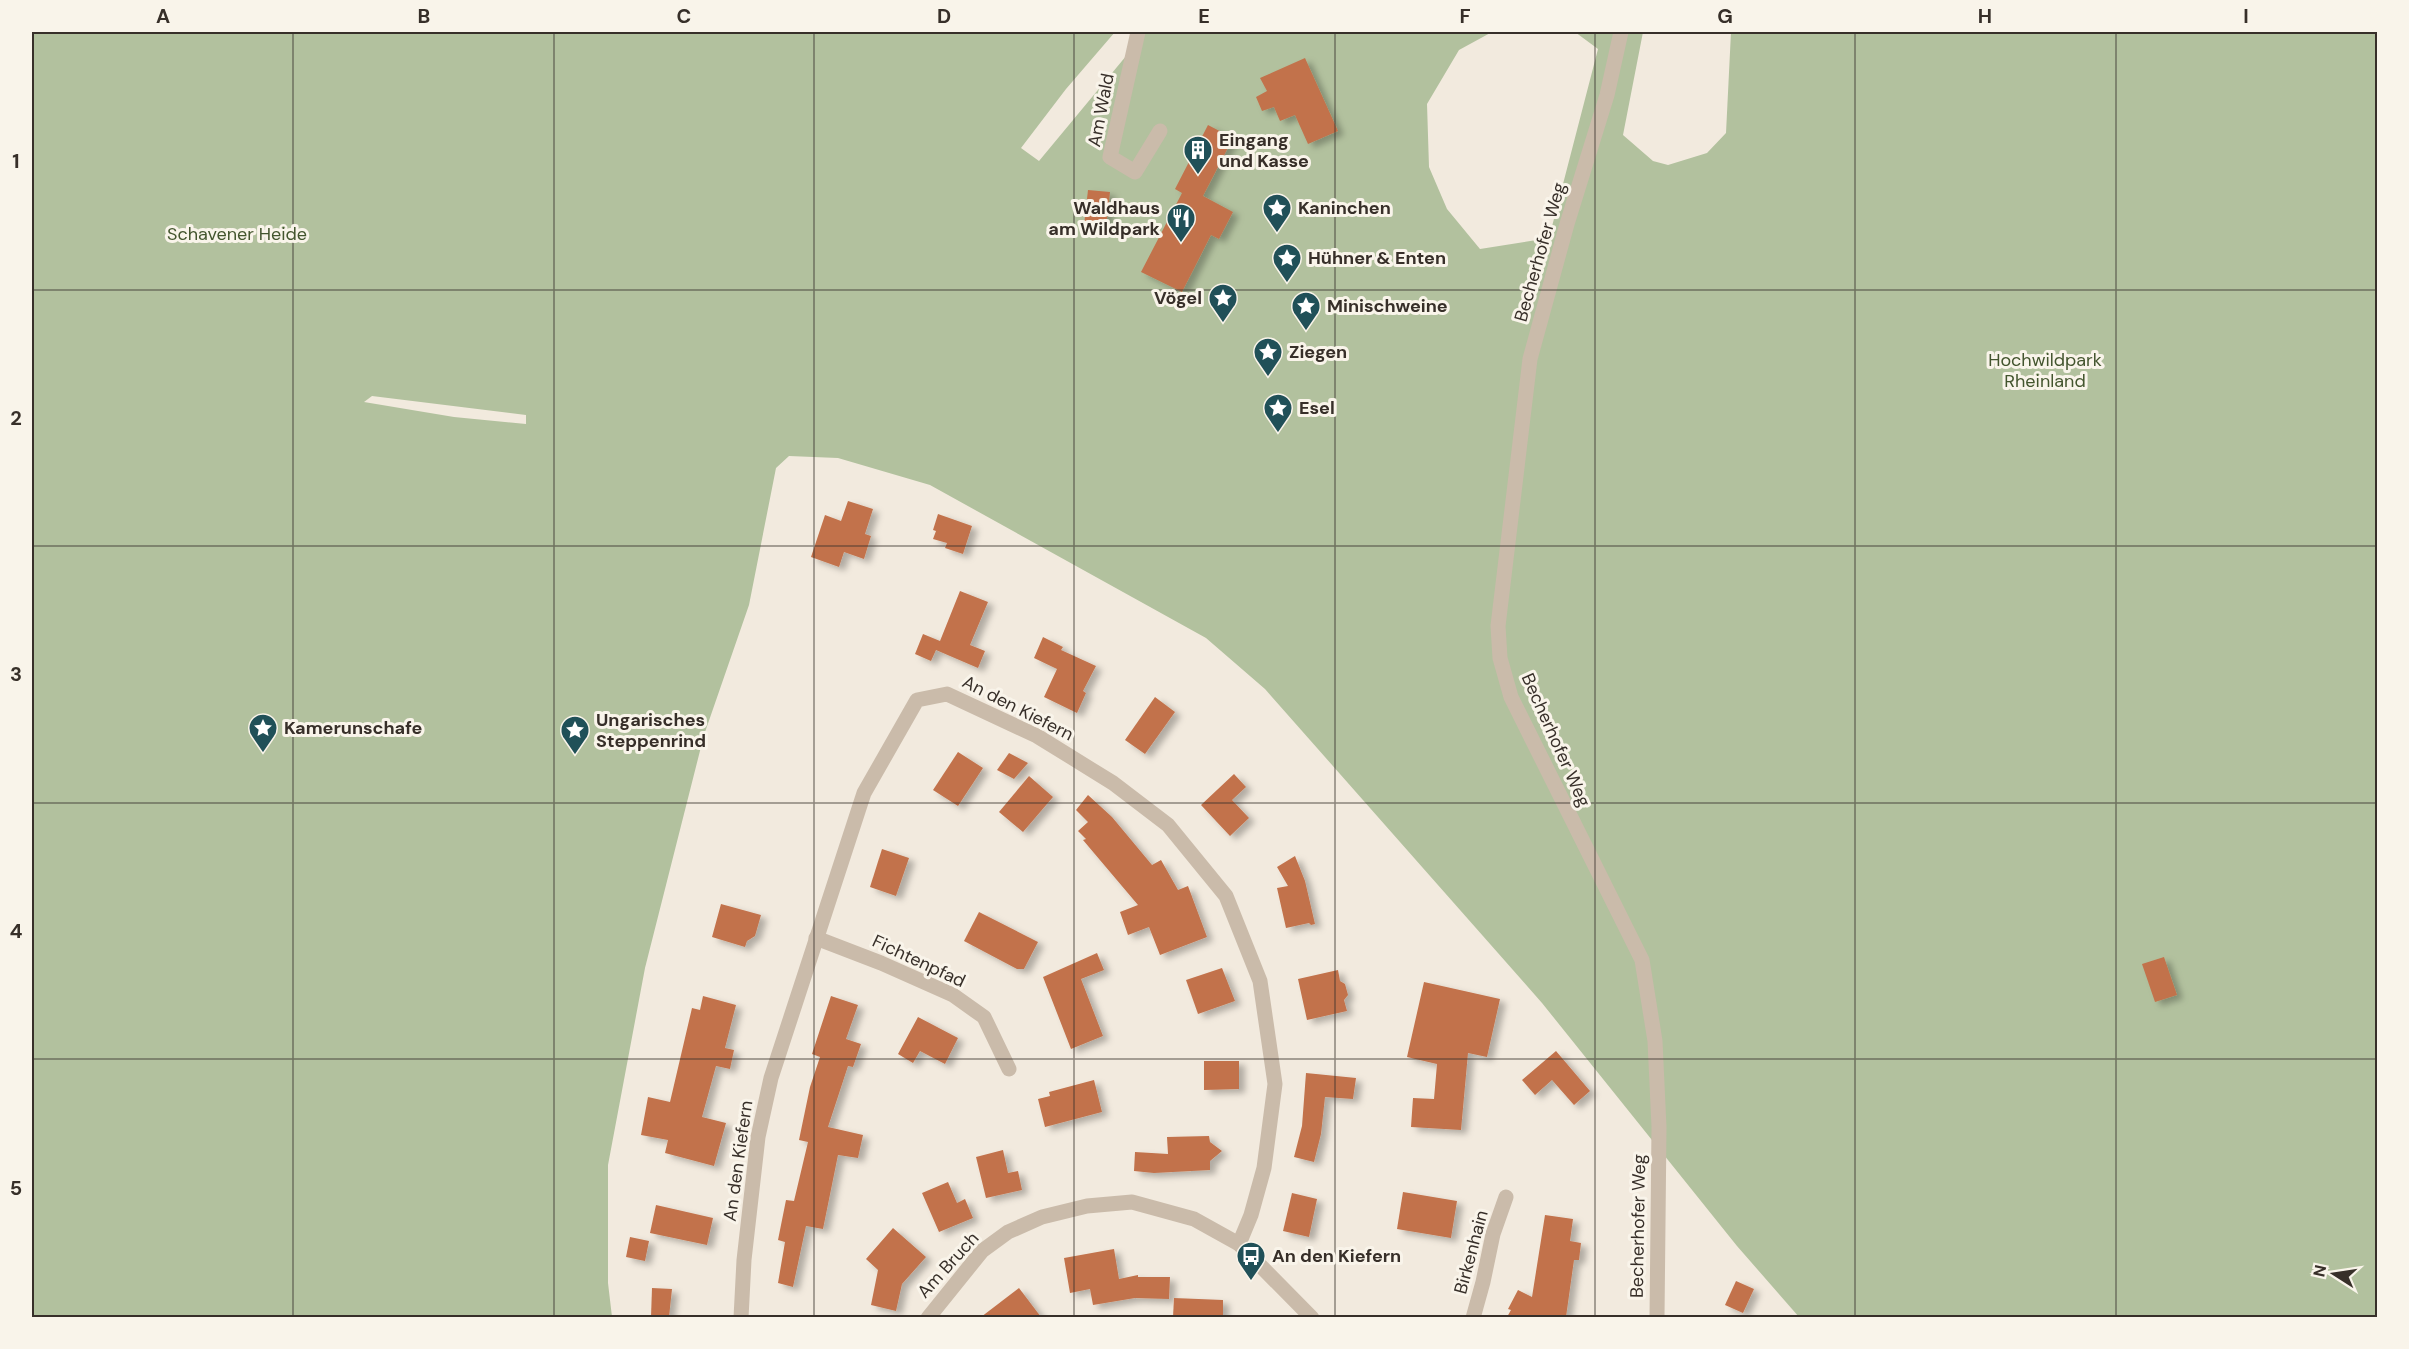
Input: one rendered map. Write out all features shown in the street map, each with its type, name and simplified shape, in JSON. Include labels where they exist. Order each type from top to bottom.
[{"type":"street","name":"Am Wald","points":[[1138,32],[1110,157],[1135,172],[1160,131]]},
{"type":"street","name":"Becherhofer Weg","points":[[1621,32],[1607,95],[1567,224],[1530,359],[1498,626],[1500,658],[1511,697],[1642,960],[1656,1041],[1659,1127],[1657,1317]]},
{"type":"street","name":"An den Kiefern","points":[[741,1317],[744,1260],[758,1137],[771,1078],[816,938],[864,793],[917,700],[947,694],[1037,736],[1113,783],[1168,825],[1226,896],[1260,981],[1275,1084],[1264,1168],[1251,1215],[1239,1244]]},
{"type":"street","name":"Fichtenpfad","points":[[816,938],[881,963],[953,995],[984,1017],[1009,1069]]},
{"type":"street","name":"Birkenhain","points":[[1473,1317],[1484,1282],[1493,1234],[1506,1197]]},
{"type":"street","name":"Am Bruch","points":[[928,1317],[981,1251],[1008,1232],[1042,1217],[1087,1206],[1132,1202],[1194,1219],[1239,1244],[1312,1317]]},
{"type":"green space","name":"Hochwildpark Rheinland","points":[[32,32],[1115,32],[1066,89],[1021,148],[1039,161],[1146,32],[1492,32],[1459,50],[1427,104],[1429,167],[1447,209],[1480,249],[1549,238],[1598,49],[1575,32],[1643,32],[1623,135],[1653,161],[1668,165],[1707,153],[1726,133],[1731,32],[2377,32],[2377,1317],[1799,1317],[1737,1246],[1542,1003],[1265,689],[1206,638],[930,485],[838,458],[789,456],[776,468],[749,605],[704,735],[645,968],[608,1165],[608,1283],[612,1317],[32,1317]],"holes":[[[372,396],[526,415],[526,424],[454,417],[364,402]]]},
{"type":"building","points":[[1305,58],[1338,131],[1308,144],[1295,115],[1280,121],[1274,107],[1262,111],[1256,97],[1267,91],[1260,78]]},
{"type":"building","name":"Waldhaus am Wildpark","points":[[1208,125],[1233,138],[1203,196],[1233,212],[1219,239],[1211,235],[1182,292],[1141,272],[1182,193],[1175,189]]},
{"type":"building","points":[[1088,190],[1110,192],[1106,227],[1084,225]]},
{"type":"building","points":[[848,501],[873,509],[865,534],[871,536],[864,559],[844,552],[839,567],[811,557],[825,515],[841,521]]},
{"type":"building","points":[[938,514],[972,526],[963,554],[945,548],[947,543],[933,539]]},
{"type":"building","points":[[960,591],[988,602],[970,645],[985,651],[978,668],[936,650],[931,661],[915,654],[923,634],[940,641]]},
{"type":"building","points":[[1043,637],[1063,647],[1061,650],[1096,666],[1083,691],[1086,693],[1077,713],[1044,697],[1057,669],[1034,658]]},
{"type":"building","points":[[1155,697],[1175,712],[1145,754],[1125,740]]},
{"type":"building","points":[[958,752],[983,768],[958,806],[933,790]]},
{"type":"building","points":[[1009,753],[1028,763],[1014,779],[997,770]]},
{"type":"building","points":[[1234,774],[1246,787],[1232,800],[1249,818],[1230,836],[1201,805]]},
{"type":"building","points":[[1029,776],[1053,797],[1023,832],[999,812]]},
{"type":"building","points":[[1088,795],[1112,817],[1152,865],[1161,860],[1178,890],[1188,886],[1207,937],[1160,955],[1149,927],[1128,935],[1120,912],[1138,905],[1078,831],[1088,822],[1076,810]]},
{"type":"building","points":[[882,849],[909,858],[896,896],[870,887]]},
{"type":"building","points":[[1295,856],[1305,881],[1315,924],[1309,923],[1286,928],[1277,888],[1288,886],[1277,867]]},
{"type":"building","points":[[721,904],[761,915],[755,936],[747,941],[745,947],[712,937]]},
{"type":"building","points":[[979,912],[1038,942],[1024,969],[1017,969],[964,941]]},
{"type":"building","points":[[1097,953],[1104,970],[1081,979],[1103,1036],[1071,1049],[1043,977]]},
{"type":"building","points":[[2164,957],[2177,995],[2155,1002],[2142,964]]},
{"type":"building","points":[[1222,968],[1235,1001],[1198,1014],[1186,980]]},
{"type":"building","points":[[1338,970],[1340,981],[1345,984],[1348,995],[1344,1000],[1347,1011],[1307,1020],[1298,979]]},
{"type":"building","points":[[1424,982],[1500,999],[1487,1057],[1468,1053],[1461,1130],[1411,1127],[1413,1098],[1434,1099],[1437,1064],[1407,1057]]},
{"type":"building","points":[[703,996],[736,1005],[725,1048],[734,1050],[730,1069],[716,1066],[702,1117],[726,1123],[714,1166],[665,1153],[668,1140],[641,1135],[648,1097],[670,1102],[692,1008],[700,1010]]},
{"type":"building","points":[[831,996],[858,1005],[846,1039],[861,1044],[853,1067],[848,1066],[828,1127],[863,1135],[858,1158],[838,1155],[823,1229],[806,1226],[793,1287],[778,1283],[785,1242],[778,1240],[786,1200],[794,1201],[808,1142],[799,1140],[810,1087],[820,1057],[812,1054]]},
{"type":"building","points":[[918,1017],[958,1038],[945,1064],[920,1051],[913,1063],[898,1054]]},
{"type":"building","points":[[1556,1051],[1590,1091],[1574,1105],[1552,1080],[1535,1095],[1522,1080]]},
{"type":"building","points":[[1204,1061],[1239,1061],[1239,1089],[1204,1090]]},
{"type":"building","points":[[1306,1073],[1356,1078],[1353,1099],[1325,1097],[1321,1134],[1314,1162],[1294,1157],[1302,1126]]},
{"type":"building","points":[[1094,1080],[1102,1112],[1045,1127],[1038,1099],[1050,1096],[1049,1092]]},
{"type":"building","points":[[1209,1136],[1210,1142],[1222,1151],[1210,1161],[1210,1170],[1154,1173],[1134,1171],[1135,1152],[1168,1154],[1167,1137]]},
{"type":"building","points":[[1003,1150],[1008,1173],[1018,1171],[1022,1190],[986,1198],[976,1157]]},
{"type":"building","points":[[948,1182],[957,1203],[965,1199],[973,1218],[939,1232],[922,1193]]},
{"type":"building","points":[[1403,1192],[1457,1201],[1451,1238],[1397,1229]]},
{"type":"building","points":[[1292,1193],[1317,1199],[1309,1237],[1283,1231]]},
{"type":"building","points":[[656,1205],[713,1218],[707,1245],[650,1233]]},
{"type":"building","points":[[1545,1215],[1573,1219],[1570,1241],[1581,1243],[1579,1260],[1574,1260],[1566,1317],[1507,1317],[1511,1310],[1508,1309],[1518,1290],[1532,1297]]},
{"type":"building","points":[[893,1228],[926,1257],[902,1284],[896,1311],[871,1305],[878,1270],[866,1259]]},
{"type":"building","points":[[630,1237],[649,1241],[645,1261],[626,1257]]},
{"type":"building","points":[[1114,1249],[1119,1279],[1138,1275],[1138,1277],[1170,1277],[1169,1299],[1135,1298],[1093,1305],[1090,1289],[1070,1293],[1064,1258]]},
{"type":"building","points":[[1736,1281],[1754,1289],[1743,1313],[1725,1305]]},
{"type":"building","points":[[652,1288],[672,1289],[669,1317],[651,1317]]},
{"type":"building","points":[[1019,1288],[1041,1317],[981,1317]]},
{"type":"building","points":[[1174,1298],[1223,1300],[1223,1317],[1173,1317]]},
{"type":"place","name":"Eingang und Kasse","points":[[1198,176]]},
{"type":"place","name":"Kaninchen","points":[[1277,234]]},
{"type":"place","name":"Waldhaus am Wildpark","points":[[1181,244]]},
{"type":"place","name":"Hühner & Enten","points":[[1287,284]]},
{"type":"place","name":"Vögel","points":[[1223,324]]},
{"type":"place","name":"Minischweine","points":[[1306,332]]},
{"type":"place","name":"Ziegen","points":[[1268,378]]},
{"type":"place","name":"Esel","points":[[1278,434]]},
{"type":"place","name":"Kamerunschafe","points":[[263,754]]},
{"type":"place","name":"Ungarisches Steppenrind","points":[[575,756]]},
{"type":"place","name":"An den Kiefern","points":[[1251,1282]]},
{"type":"park label","name":"Schavener Heide","points":[[237,234]]}]
